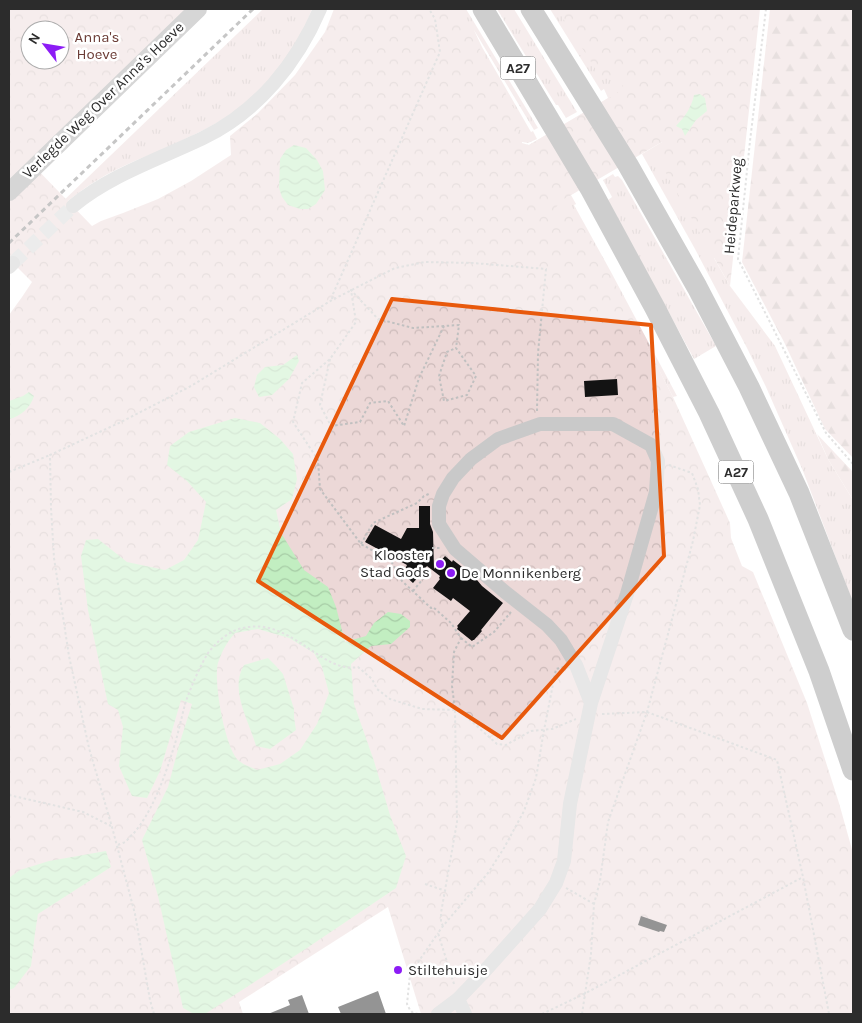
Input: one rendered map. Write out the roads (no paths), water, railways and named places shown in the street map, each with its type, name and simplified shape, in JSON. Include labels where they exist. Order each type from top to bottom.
[{"type":"highway","name":"A27","points":[[483,9],[590,188],[704,404],[758,518],[819,671],[853,770]]},
{"type":"highway","name":"A27","points":[[531,9],[628,165],[697,288],[749,387],[799,493],[853,630]]},
{"type":"main road","name":"Verlegde Weg Over Anna's Hoeve","points":[[9,192],[198,9]]},
{"type":"lane","points":[[73,206],[91,192],[115,178],[206,136],[234,119],[260,99],[298,52],[320,9]]},
{"type":"lane","points":[[438,1014],[472,985],[540,909],[556,882],[564,861],[570,804],[590,709],[627,594],[656,492],[658,461],[651,445],[613,424],[540,424],[498,439],[471,459],[453,478],[443,494],[439,506],[439,524],[456,548],[547,625],[561,640],[576,664],[590,709]]},
{"type":"lane","points":[[458,998],[465,1014]]},
{"type":"water","points":[[700,94],[705,98],[707,111],[696,120],[685,136],[682,129],[676,126],[687,112],[694,95]]},
{"type":"water","points":[[294,145],[306,148],[317,160],[323,171],[325,190],[316,204],[308,209],[300,209],[288,205],[282,197],[279,188],[280,159],[286,150]]},
{"type":"water","points":[[297,355],[299,361],[289,379],[272,395],[259,397],[254,387],[257,375],[265,367],[283,365]]},
{"type":"water","points":[[29,392],[34,396],[28,408],[21,414],[9,419],[9,401]]},
{"type":"water","points":[[235,418],[260,423],[280,439],[293,454],[297,479],[292,499],[276,510],[281,533],[304,570],[328,587],[336,607],[345,642],[366,636],[374,623],[388,612],[401,614],[410,621],[410,627],[391,644],[371,646],[351,664],[354,704],[390,815],[406,856],[396,888],[205,1014],[194,1014],[183,1008],[158,896],[142,840],[168,787],[192,704],[181,700],[160,771],[147,798],[132,796],[119,766],[123,727],[118,710],[108,704],[88,610],[81,556],[86,540],[98,539],[127,562],[165,570],[184,560],[198,540],[206,502],[187,481],[167,465],[170,446],[189,432]],"holes":[[[258,629],[289,638],[314,653],[322,667],[329,693],[317,724],[300,750],[280,764],[257,770],[239,761],[229,743],[221,714],[217,684],[218,663],[225,647],[235,633]]]},
{"type":"water","points":[[268,658],[283,674],[294,709],[296,730],[270,749],[256,746],[239,695],[240,675],[244,665]]},
{"type":"water","points":[[106,851],[111,867],[38,914],[31,966],[14,988],[9,990],[9,878],[20,870],[49,861]]},
{"type":"tunnel","points":[[13,263],[73,206]]},
{"type":"railway","points":[[9,243],[253,9]]},
{"type":"place","name":"Klooster Stad Gods","points":[[440,564]]},
{"type":"place","name":"De Monnikenberg","points":[[451,573]]},
{"type":"place","name":"Stiltehuisje","points":[[398,970]]},
{"type":"park label","name":"Anna's Hoeve","points":[[97,46]]}]
